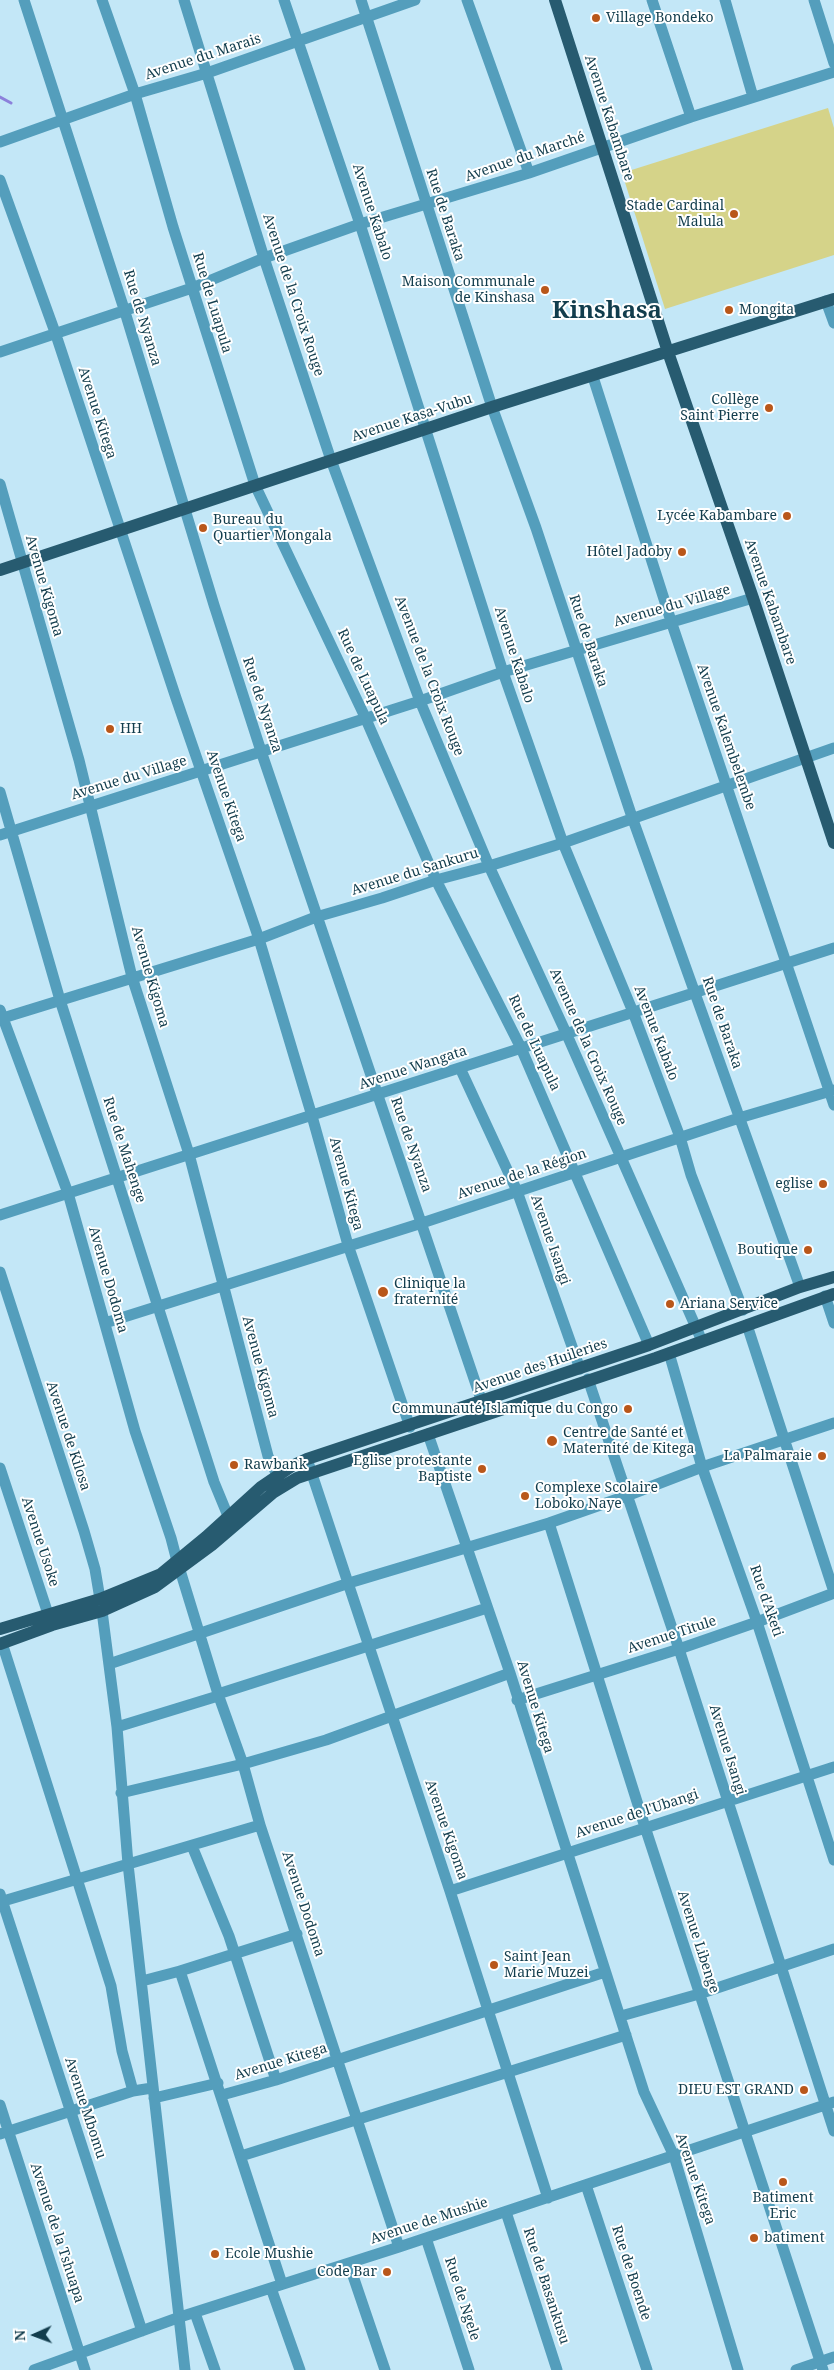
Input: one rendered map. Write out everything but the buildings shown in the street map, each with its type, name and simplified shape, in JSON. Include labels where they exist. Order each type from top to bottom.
[{"type":"main road","name":"Avenue Kabambare","points":[[555,0],[668,352],[753,598],[834,843]]},
{"type":"main road","name":"Avenue Kasa-Vubu","points":[[0,570],[331,460],[830,300]]},
{"type":"main road","name":"Avenue des Huileries","points":[[584,1374],[649,1345],[696,1329],[800,1287],[834,1277]]},
{"type":"main road","name":"Avenue des Huileries","points":[[178,1565],[228,1516],[277,1475],[307,1459],[410,1427],[484,1408],[584,1374],[669,1353],[830,1295]]},
{"type":"main road","name":"Avenue des Huileries","points":[[0,1628],[50,1619],[101,1605],[178,1565],[278,1489],[297,1478],[428,1434],[484,1408]]},
{"type":"main road","name":"Avenue des Huileries","points":[[1,1644],[50,1619]]},
{"type":"street","name":"Rue de Nyanza","points":[[24,0],[125,312],[184,509],[261,750],[316,917],[484,1408]]},
{"type":"street","name":"Rue de Luapula","points":[[102,0],[135,94],[192,288],[255,485],[365,717],[436,880],[522,1048],[649,1345]]},
{"type":"street","name":"Avenue de la Croix Rouge","points":[[184,0],[264,258],[331,460],[420,701],[490,866],[702,1341]]},
{"type":"street","name":"Avenue Kabalo","points":[[284,0],[427,429],[503,672],[562,843],[633,1012],[680,1137],[691,1176],[743,1310]]},
{"type":"street","name":"Rue de Baraka","points":[[361,0],[492,408],[536,528],[575,651],[632,817],[800,1287]]},
{"type":"street","name":"Avenue du Marais","points":[[0,142],[135,94],[207,72],[415,0]]},
{"type":"street","points":[[467,0],[529,173]]},
{"type":"street","points":[[652,0],[691,117]]},
{"type":"street","points":[[725,0],[754,97]]},
{"type":"street","points":[[814,0],[834,63]]},
{"type":"street","name":"Avenue du Marché","points":[[0,352],[125,312],[192,288],[264,258],[360,224],[529,173],[691,117],[834,72]]},
{"type":"street","name":"Avenue Kitega","points":[[0,180],[56,335],[259,939],[348,1245],[410,1427]]},
{"type":"street","points":[[830,300],[834,323]]},
{"type":"street","name":"Avenue Kalembelembe","points":[[593,377],[671,621],[788,963],[834,1105]]},
{"type":"street","name":"Avenue Kigoma","points":[[0,484],[76,751],[132,977],[189,1154],[268,1456],[277,1475]]},
{"type":"street","name":"Avenue du Village","points":[[0,835],[261,750],[420,701],[503,672],[753,598]]},
{"type":"street","name":"Avenue du Sankuru","points":[[1,1014],[60,1000],[259,939],[316,917],[436,880],[490,866],[562,843],[726,784],[834,748]]},
{"type":"street","name":"Rue de Mahenge","points":[[0,792],[60,1000],[214,1482],[228,1516]]},
{"type":"street","name":"Avenue Wangata","points":[[0,1215],[834,948]]},
{"type":"street","name":"Avenue Dodoma","points":[[1,1014],[68,1193],[134,1431],[171,1538],[218,1695],[399,2248]]},
{"type":"street","name":"Avenue Isangi","points":[[460,1068],[517,1191],[629,1495],[727,1800],[830,2103],[834,2131]]},
{"type":"street","name":"Avenue de la Région","points":[[105,1323],[348,1245],[422,1224],[739,1118],[831,1091]]},
{"type":"street","name":"Avenue de Kilosa","points":[[0,1272],[95,1569],[117,1727],[128,1864],[185,2370]]},
{"type":"street","points":[[830,1295],[834,1323]]},
{"type":"street","points":[[747,1325],[786,1439],[834,1592]]},
{"type":"street","name":"Rue d'Aketi","points":[[669,1353],[702,1467],[757,1622],[834,1860]]},
{"type":"street","points":[[109,1664],[200,1635],[349,1583],[549,1523],[702,1467],[834,1423]]},
{"type":"street","name":"Avenue Kitega","points":[[428,1434],[510,1673],[517,1700],[621,2016],[644,2092],[674,2156],[738,2370]]},
{"type":"street","name":"Avenue Kigoma","points":[[307,1459],[489,2010],[548,2198]]},
{"type":"street","name":"Avenue Usoke","points":[[0,1468],[50,1619]]},
{"type":"street","name":"Avenue Libenge","points":[[549,1523],[699,1994],[822,2366]]},
{"type":"street","name":"Avenue Titule","points":[[517,1700],[679,1649],[757,1622],[834,1592]]},
{"type":"street","points":[[117,1727],[487,1608]]},
{"type":"street","points":[[1,1644],[78,1878],[111,1986],[122,2051],[133,2091]]},
{"type":"street","points":[[121,1793],[242,1764],[326,1740],[510,1673]]},
{"type":"street","name":"Avenue de l'Ubangi","points":[[450,1892],[727,1800],[834,1767]]},
{"type":"street","points":[[1,1899],[192,1846],[260,1825]]},
{"type":"street","points":[[192,1846],[229,1936],[276,2080]]},
{"type":"street","name":"Avenue Mbomu","points":[[1,1899],[142,2331]]},
{"type":"street","points":[[142,1981],[297,1934]]},
{"type":"street","points":[[621,2016],[699,1994],[834,1949]]},
{"type":"street","points":[[180,1971],[241,2156],[300,2370]]},
{"type":"street","name":"Avenue Kitega","points":[[222,2095],[276,2080],[605,1972]]},
{"type":"street","points":[[241,2156],[626,2035]]},
{"type":"street","points":[[4,2132],[133,2091],[153,2093],[218,2083]]},
{"type":"street","name":"Avenue de Mushie","points":[[34,2370],[180,2317],[399,2248],[830,2103]]},
{"type":"street","name":"Avenue de la Tshuapa","points":[[0,2105],[4,2132],[85,2370]]},
{"type":"street","name":"Rue de Boende","points":[[586,2185],[647,2370]]},
{"type":"street","name":"Rue de Basankusu","points":[[506,2212],[557,2370]]},
{"type":"street","name":"Rue de Ngele","points":[[426,2238],[469,2370]]},
{"type":"street","points":[[349,2264],[385,2370]]},
{"type":"street","points":[[195,2313],[215,2370]]},
{"type":"street","points":[[796,2370],[822,2366],[834,2358]]},
{"type":"shaded area","name":"Stade Cardinal Malula","points":[[828,108],[834,128],[834,255],[665,309],[622,173]]},
{"type":"waterway","points":[[0,97],[11,103]]},
{"type":"place","name":"Village Bondeko","points":[[596,18]]},
{"type":"place","name":"Stade Cardinal Malula","points":[[734,214]]},
{"type":"place","name":"Maison Communale de Kinshasa","points":[[545,290]]},
{"type":"place","name":"Mongita","points":[[729,310]]},
{"type":"place","name":"Collège Saint Pierre","points":[[769,408]]},
{"type":"place","name":"Lycée Kabambare","points":[[787,516]]},
{"type":"place","name":"Bureau du Quartier Mongala","points":[[203,528]]},
{"type":"place","name":"Hôtel Jadoby","points":[[682,552]]},
{"type":"place","name":"HH","points":[[110,729]]},
{"type":"place","name":"eglise","points":[[823,1184]]},
{"type":"place","name":"Boutique","points":[[808,1250]]},
{"type":"place","name":"Clinique la fraternité","points":[[383,1292]]},
{"type":"place","name":"Ariana Service","points":[[670,1304]]},
{"type":"place","name":"Communauté Islamique du Congo","points":[[628,1409]]},
{"type":"place","name":"Centre de Santé et Maternité de Kitega","points":[[552,1441]]},
{"type":"place","name":"La Palmaraie","points":[[822,1456]]},
{"type":"place","name":"Rawbank","points":[[234,1465]]},
{"type":"place","name":"Eglise protestante Baptiste","points":[[482,1469]]},
{"type":"place","name":"Complexe Scolaire Loboko Naye","points":[[525,1496]]},
{"type":"place","name":"Saint Jean Marie Muzei","points":[[494,1965]]},
{"type":"place","name":"DIEU EST GRAND","points":[[804,2090]]},
{"type":"place","name":"Batiment Eric","points":[[783,2182]]},
{"type":"place","name":"batiment","points":[[754,2238]]},
{"type":"place","name":"Ecole Mushie","points":[[215,2254]]},
{"type":"place","name":"Code Bar","points":[[387,2272]]},
{"type":"district","name":"Kinshasa","points":[[607,311]]}]
